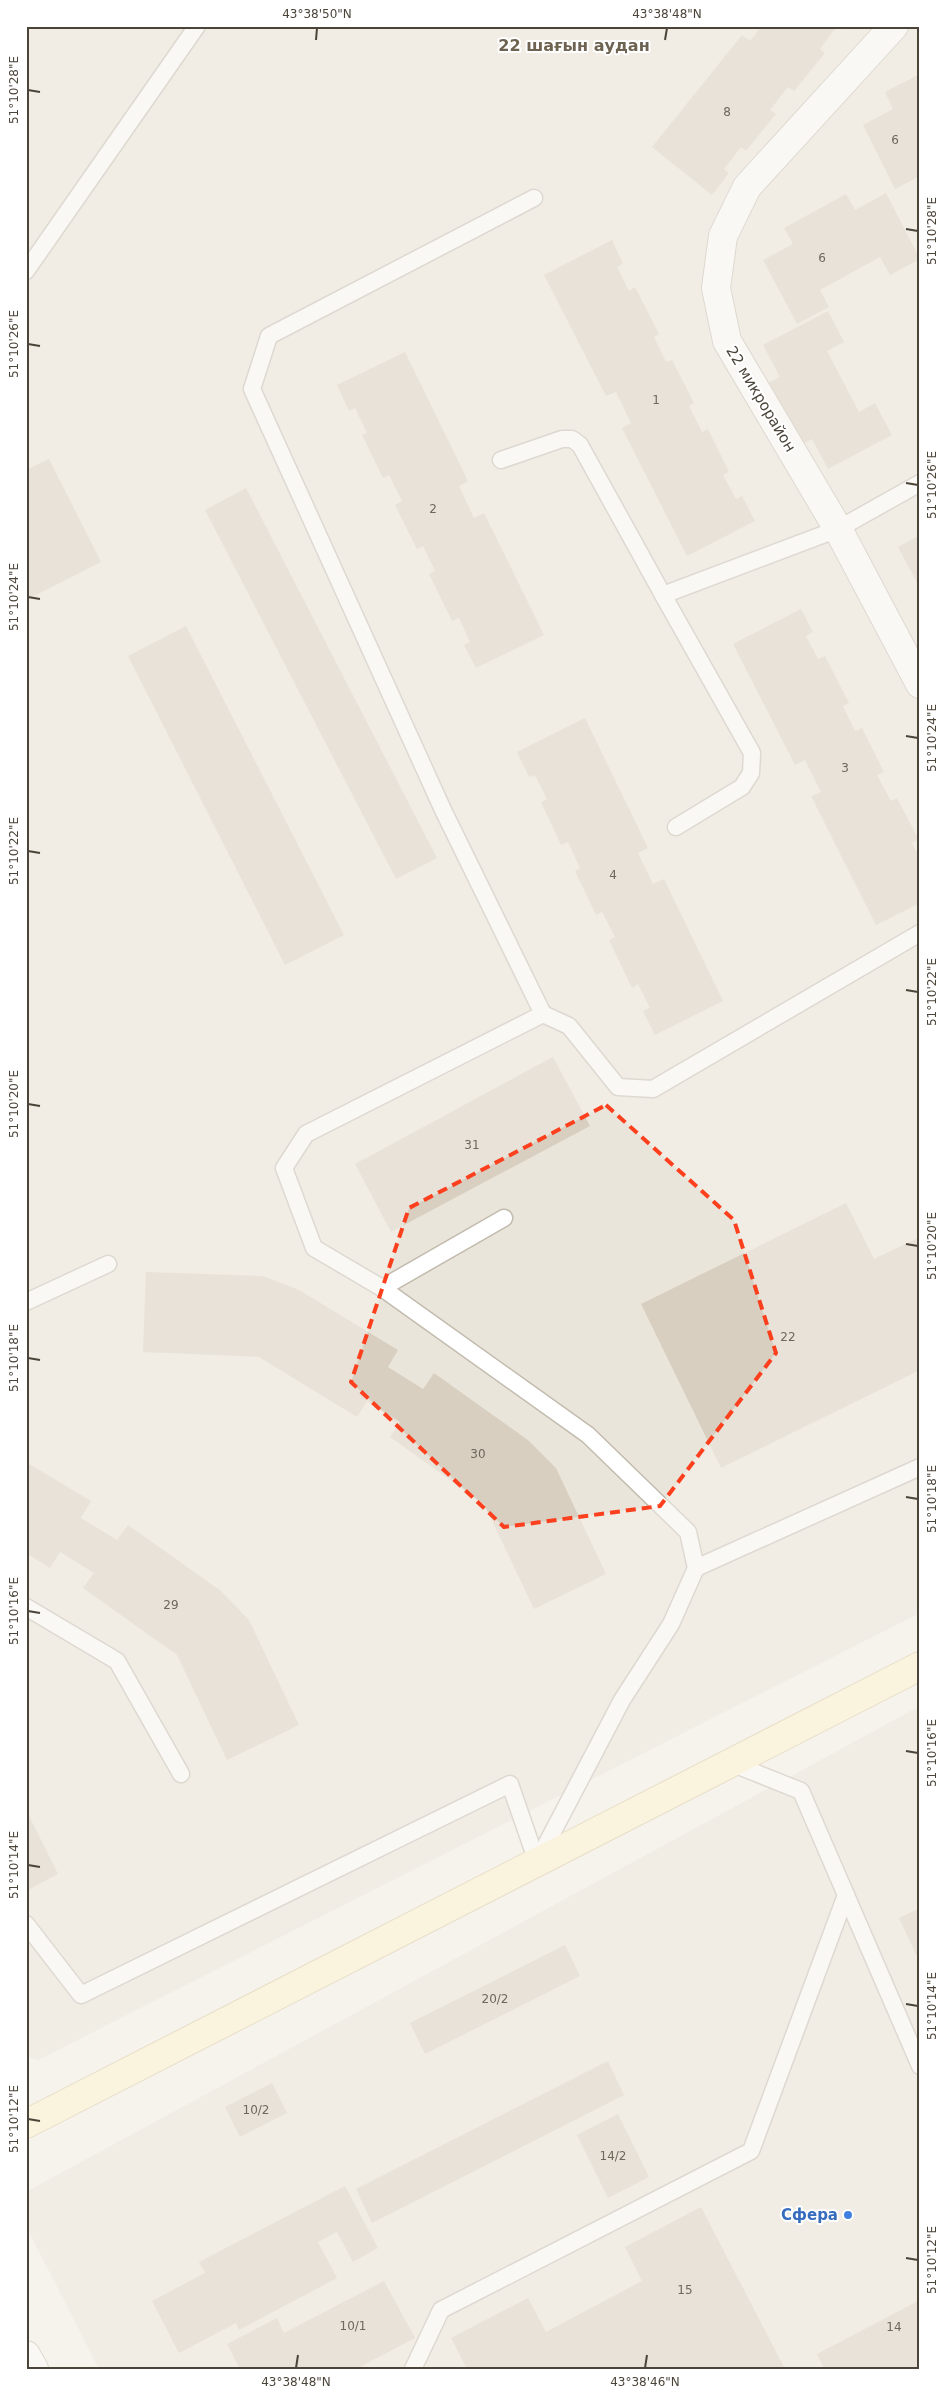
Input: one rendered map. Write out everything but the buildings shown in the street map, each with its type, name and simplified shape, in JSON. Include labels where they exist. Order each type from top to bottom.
[{"type":"main road","points":[[26,2124],[920,1666]]},
{"type":"street","name":"22 микрорайон","points":[[894,26],[747,187],[723,236],[716,288],[727,341],[838,529],[920,684]]},
{"type":"street","points":[[26,2354],[34,2369]]},
{"type":"lane","points":[[26,270],[197,26]]},
{"type":"lane","points":[[534,198],[269,336],[252,389],[443,810],[543,1014],[569,1026],[618,1087],[653,1088],[920,933]]},
{"type":"lane","points":[[500,460],[562,439],[572,439],[580,445],[752,753],[751,773],[742,787],[676,828]]},
{"type":"lane","points":[[663,595],[838,529],[920,483]]},
{"type":"lane","points":[[537,1862],[622,1700],[671,1624],[696,1568],[688,1532],[588,1435],[382,1288],[314,1248],[284,1168],[306,1134],[543,1014]]},
{"type":"lane","points":[[382,1288],[504,1218]]},
{"type":"lane","points":[[26,1302],[108,1264]]},
{"type":"lane","points":[[696,1568],[920,1467]]},
{"type":"lane","points":[[26,1607],[117,1661],[181,1774]]},
{"type":"lane","points":[[731,1763],[801,1791],[920,2066]]},
{"type":"lane","points":[[26,1924],[81,1995],[510,1784],[537,1862]]},
{"type":"lane","points":[[413,2369],[441,2310],[751,2151],[846,1895]]},
{"type":"highlighted area","points":[[606,1105],[734,1220],[776,1353],[660,1506],[504,1527],[351,1382],[409,1208]]},
{"type":"shaded area","name":"22 шағын аудан","points":[[26,26],[920,26],[920,1613],[38,2060],[26,2056]]},
{"type":"shaded area","points":[[920,1706],[920,2369],[99,2369],[26,2226],[26,2192]]},
{"type":"place","name":"Сфера","points":[[848,2215]]},
{"type":"district","name":"22 шағын аудан","points":[[574,45]]}]
